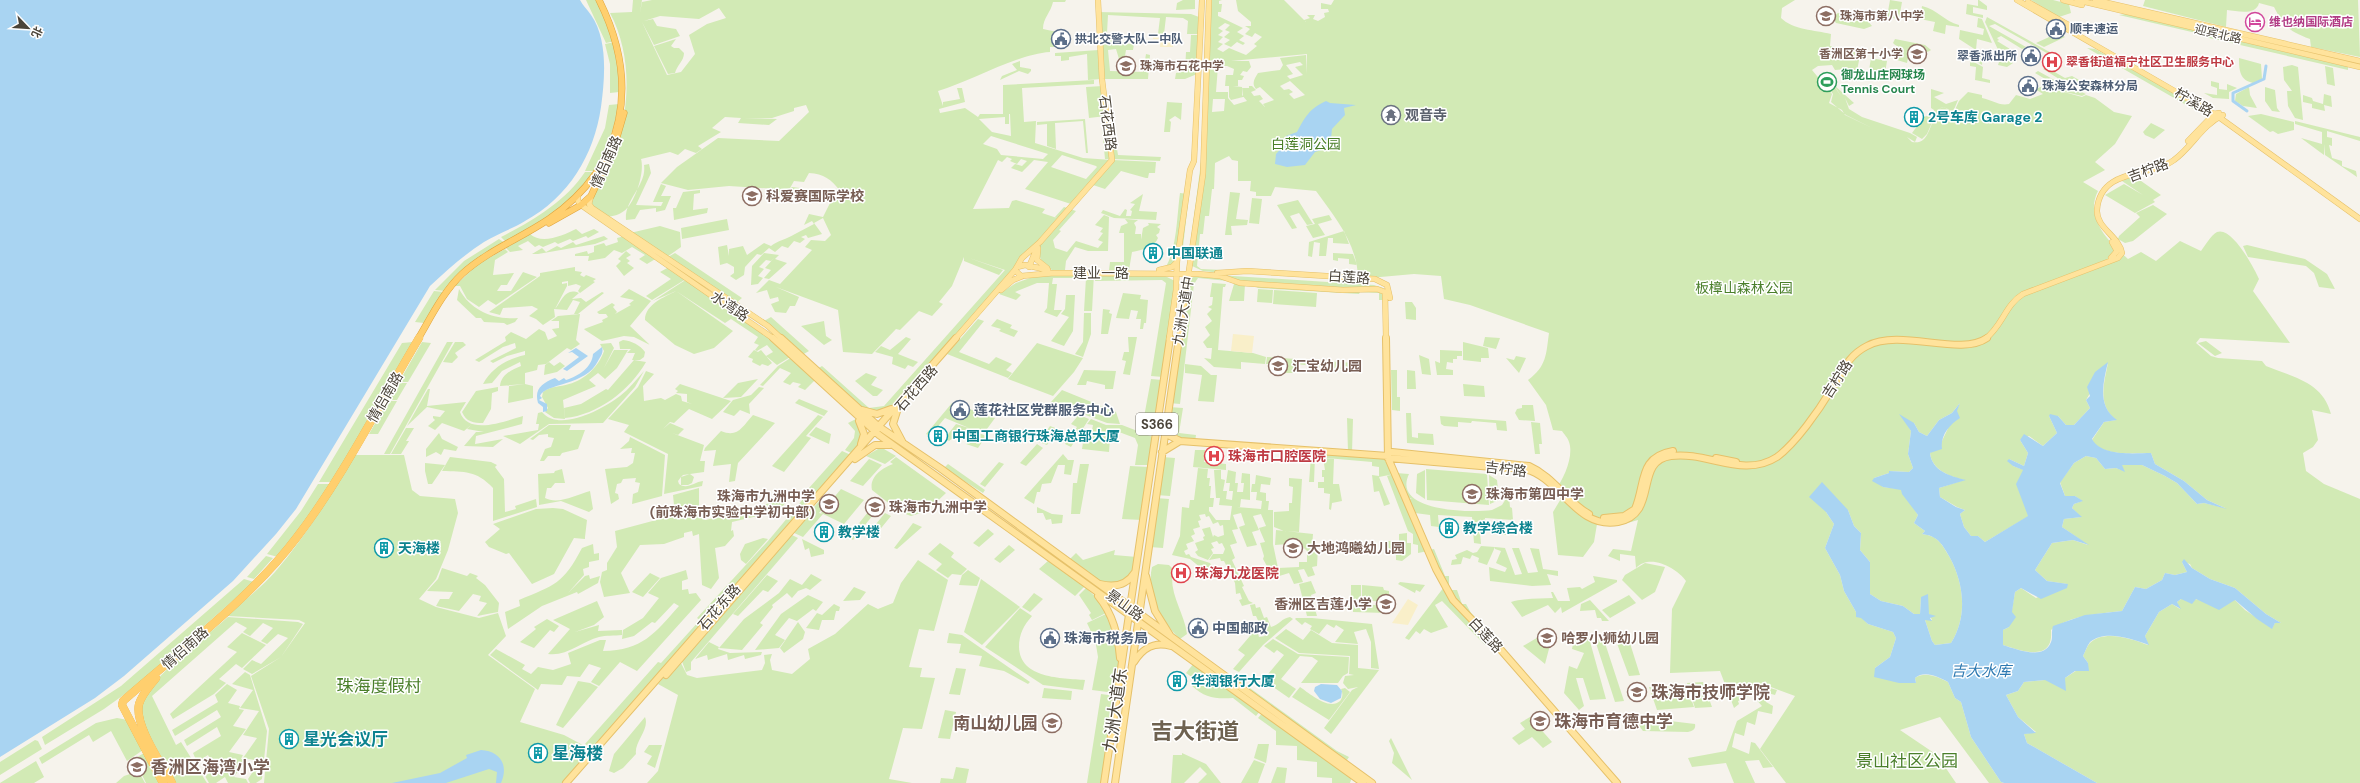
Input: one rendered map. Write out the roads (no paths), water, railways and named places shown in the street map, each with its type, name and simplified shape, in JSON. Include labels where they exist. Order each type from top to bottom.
[{"type":"highway","name":"情侣南路","points":[[163,783],[122,705],[123,701],[254,586],[297,538],[325,498],[442,298],[457,277],[479,260],[569,208],[581,204],[591,196],[612,139],[622,99],[623,74],[617,41],[599,0]]},
{"type":"highway","name":"情侣南路","points":[[172,783],[139,724],[138,706],[148,688],[155,679],[270,576],[312,525],[460,279],[476,264],[569,208],[578,195],[596,179],[618,139],[624,114],[626,92],[625,62],[620,39],[613,18],[602,0]]},
{"type":"main road","name":"石花西路","points":[[1029,267],[1031,257],[1039,245],[1112,160],[1102,72],[1097,12],[1098,0]]},
{"type":"main road","name":"九洲大道中","points":[[1130,611],[1164,380],[1177,262],[1190,170],[1194,161],[1202,0]]},
{"type":"main road","name":"九洲大道中","points":[[1139,618],[1164,433],[1186,285],[1191,264],[1203,174],[1201,162],[1209,0]]},
{"type":"main road","points":[[2013,0],[2091,43]]},
{"type":"main road","name":"柠溪路","points":[[2017,0],[2091,43],[2101,47]]},
{"type":"main road","name":"柠溪路","points":[[2024,0],[2101,47],[2218,114],[2360,215]]},
{"type":"main road","points":[[2063,0],[2154,19]]},
{"type":"main road","points":[[2070,0],[2089,4]]},
{"type":"main road","name":"迎宾北路","points":[[2077,0],[2360,67]]},
{"type":"main road","name":"迎宾北路","points":[[2095,0],[2360,61]]},
{"type":"main road","points":[[2105,0],[2135,9]]},
{"type":"main road","points":[[2076,34],[2082,39],[2086,46],[2101,47]]},
{"type":"main road","name":"吉柠路","points":[[1390,458],[1530,466],[1546,474],[1575,504],[1586,512],[1606,518],[1624,516],[1632,512],[1637,505],[1643,475],[1649,462],[1663,452],[1673,451],[1748,462],[1762,459],[1776,452],[1826,391],[1846,357],[1866,343],[1892,338],[1963,341],[1981,338],[1985,335],[2004,307],[2016,294],[2031,286],[2112,258],[2117,253],[2116,248],[2095,219],[2094,210],[2098,191],[2134,170],[2171,160],[2218,114]]},
{"type":"main road","name":"吉柠路","points":[[1390,458],[1528,470],[1542,476],[1573,508],[1586,516],[1606,522],[1631,519],[1642,507],[1650,471],[1661,458],[1678,455],[1725,464],[1747,466],[1762,463],[1780,454],[1831,391],[1854,354],[1864,348],[1875,343],[1898,340],[1979,342],[1992,332],[2009,306],[2018,297],[2030,290],[2118,258],[2122,253],[2121,247],[2098,220],[2100,196],[2107,188],[2135,172],[2164,165],[2175,160],[2218,114]]},
{"type":"main road","name":"柠溪路","points":[[2252,138],[2360,219]]},
{"type":"main road","points":[[578,195],[581,204]]},
{"type":"main road","points":[[569,208],[590,209],[589,204],[591,196]]},
{"type":"main road","name":"水湾路","points":[[581,204],[718,295],[768,326],[859,409],[878,430]]},
{"type":"main road","name":"石花西路","points":[[878,430],[1016,269],[1022,258],[1039,245]]},
{"type":"main road","points":[[1039,245],[1037,260],[1042,266],[1052,270]]},
{"type":"main road","points":[[1154,272],[1168,268],[1177,262]]},
{"type":"main road","points":[[1186,285],[1192,277],[1200,273],[1193,268],[1191,264]]},
{"type":"main road","points":[[1023,265],[1029,267],[1030,272],[1024,276],[1017,274],[1016,269],[1023,265]]},
{"type":"main road","name":"建业一路","points":[[1029,267],[1052,270],[1154,272]]},
{"type":"main road","name":"白莲路","points":[[1200,273],[1245,271],[1371,278],[1386,283],[1390,292],[1390,458]]},
{"type":"main road","points":[[1154,272],[1169,276],[1176,282]]},
{"type":"main road","name":"白莲路","points":[[1177,272],[1220,276],[1241,284],[1343,290],[1377,289],[1385,292],[1390,458],[1436,568],[1453,600],[1501,650],[1617,783]]},
{"type":"main road","name":"建业一路","points":[[1024,276],[1042,274],[1177,272]]},
{"type":"main road","points":[[996,295],[1015,282],[1042,274]]},
{"type":"main road","name":"石花西路","points":[[898,405],[996,295],[1010,282],[1024,276]]},
{"type":"main road","name":"水湾路","points":[[718,295],[768,333],[856,416],[878,430]]},
{"type":"main road","points":[[859,409],[871,414],[879,414],[898,405]]},
{"type":"main road","points":[[898,405],[893,422],[894,428],[907,446]]},
{"type":"main road","points":[[855,456],[864,434],[862,425],[856,416]]},
{"type":"main road","name":"景山路","points":[[878,430],[907,446],[1091,579],[1139,618],[1372,783]]},
{"type":"main road","name":"景山路","points":[[878,430],[894,447],[1086,586],[1130,611]]},
{"type":"main road","name":"石花东路","points":[[566,783],[878,430]]},
{"type":"main road","points":[[1164,433],[1180,441],[1390,458]]},
{"type":"main road","points":[[1162,452],[1180,441]]},
{"type":"main road","points":[[855,456],[878,444],[894,447]]},
{"type":"main road","name":"石花东路","points":[[572,783],[855,456]]},
{"type":"main road","points":[[1091,579],[1107,587],[1116,587],[1129,581],[1137,567]]},
{"type":"main road","points":[[1145,570],[1155,611],[1177,645]]},
{"type":"main road","points":[[1086,586],[1103,602],[1112,616],[1118,638],[1121,669]]},
{"type":"main road","name":"九洲大道东","points":[[1104,783],[1130,611]]},
{"type":"main road","name":"九洲大道东","points":[[1116,783],[1139,618]]},
{"type":"main road","points":[[1132,667],[1138,655],[1145,648],[1162,644],[1177,645]]},
{"type":"main road","name":"景山路","points":[[1177,645],[1363,783]]},
{"type":"water","points":[[0,0],[580,0],[591,15],[600,35],[603,47],[604,71],[598,125],[585,158],[577,173],[567,187],[541,211],[477,247],[430,286],[296,509],[276,534],[233,581],[124,676],[95,698],[0,757]]},
{"type":"water","points":[[1326,101],[1330,103],[1356,105],[1344,108],[1345,115],[1332,129],[1331,139],[1324,141],[1328,144],[1328,148],[1315,152],[1305,165],[1287,167],[1275,164],[1276,154],[1288,141],[1286,136],[1297,132],[1311,110]]},
{"type":"water","points":[[602,347],[602,353],[598,361],[585,375],[576,380],[543,392],[540,396],[542,398],[539,400],[547,404],[547,411],[543,412],[543,407],[538,403],[537,398],[540,387],[546,382],[555,378],[559,381],[564,378],[566,380],[576,376],[587,367],[593,354]]},
{"type":"water","points":[[576,348],[588,356],[567,371],[563,369],[579,357],[572,352],[568,353]]},
{"type":"water","name":"吉大水库","points":[[2108,362],[2103,386],[2104,401],[2106,408],[2117,420],[2104,422],[2092,439],[2103,449],[2119,453],[2151,453],[2155,464],[2184,481],[2207,500],[2227,509],[2204,503],[2197,504],[2177,483],[2142,465],[2122,465],[2125,472],[2116,468],[2105,469],[2096,458],[2086,456],[2074,463],[2060,483],[2065,496],[2075,496],[2083,501],[2074,504],[2072,508],[2082,517],[2064,519],[2062,527],[2089,545],[2073,540],[2052,543],[2035,570],[2047,581],[2068,584],[2067,588],[2041,599],[2021,588],[2015,592],[2012,612],[2016,617],[2009,627],[2003,630],[2003,645],[2022,651],[2042,651],[2047,648],[2051,642],[2053,626],[2085,615],[2122,611],[2135,587],[2146,589],[2162,580],[2165,573],[2175,575],[2187,572],[2182,562],[2184,559],[2192,568],[2210,579],[2235,588],[2266,614],[2281,623],[2275,623],[2272,629],[2257,619],[2235,600],[2219,610],[2196,599],[2192,604],[2181,599],[2177,602],[2181,609],[2172,604],[2159,612],[2145,636],[2149,645],[2119,636],[2103,636],[2096,638],[2090,642],[2083,656],[2088,663],[2089,671],[2075,671],[2065,678],[2066,691],[2045,680],[2024,682],[2018,691],[2006,695],[2018,717],[2036,733],[2024,734],[2027,743],[2097,783],[2004,783],[2001,782],[1971,737],[1961,702],[1955,698],[1948,682],[1936,676],[1927,674],[1915,678],[1916,683],[1899,683],[1874,677],[1875,668],[1890,657],[1896,638],[1893,632],[1868,624],[1861,618],[1856,617],[1856,612],[1844,591],[1840,575],[1825,548],[1834,524],[1826,512],[1809,497],[1822,482],[1848,510],[1854,526],[1861,533],[1860,550],[1870,562],[1870,594],[1881,601],[1903,606],[1914,614],[1920,614],[1921,597],[1928,594],[1929,614],[1936,616],[1930,618],[1932,621],[1925,620],[1932,641],[1935,645],[1951,643],[1960,622],[1962,611],[1961,588],[1954,566],[1941,543],[1931,536],[1922,534],[1925,531],[1914,523],[1918,515],[1902,494],[1901,490],[1883,487],[1872,481],[1874,478],[1889,473],[1889,471],[1909,472],[1913,468],[1908,454],[1911,431],[1899,414],[1914,423],[1919,432],[1927,436],[1939,420],[1952,413],[1960,403],[1957,411],[1960,418],[1946,431],[1942,440],[1942,449],[1930,453],[1931,459],[1943,472],[1966,480],[1939,488],[1940,497],[1956,507],[1965,510],[1960,514],[1964,527],[1971,536],[1978,536],[1985,542],[2028,516],[2016,484],[2023,470],[2013,466],[2007,461],[2009,459],[2024,466],[2028,453],[2020,440],[2024,434],[2043,446],[2057,433],[2049,416],[2050,414],[2058,416],[2066,425],[2074,425],[2090,408],[2086,400],[2090,396],[2087,387],[2095,372]]},
{"type":"water","points":[[1321,684],[1337,685],[1342,691],[1341,698],[1331,703],[1320,699],[1314,691],[1315,687]]},
{"type":"water","points":[[481,750],[493,753],[501,760],[504,770],[501,783],[496,783],[497,772],[489,769],[446,783],[392,783],[440,773],[467,758],[466,755]]},
{"type":"waterway","points":[[2247,111],[2233,101],[2233,93],[2264,79],[2266,66]]},
{"type":"place","name":"珠海市第八中学","points":[[1826,16]]},
{"type":"place","name":"维也纳国际酒店","points":[[2255,22]]},
{"type":"place","name":"顺丰速运","points":[[2056,29]]},
{"type":"place","name":"拱北交警大队二中队","points":[[1061,39]]},
{"type":"place","name":"香洲区第十小学","points":[[1917,54]]},
{"type":"place","name":"翠香派出所","points":[[2031,56]]},
{"type":"place","name":"翠香街道福宁社区卫生服务中心","points":[[2052,62]]},
{"type":"place","name":"珠海市石花中学","points":[[1126,66]]},
{"type":"place","name":"御龙山庄网球场 Tennis Court","points":[[1827,82]]},
{"type":"place","name":"珠海公安森林分局","points":[[2028,86]]},
{"type":"place","name":"观音寺","points":[[1391,115]]},
{"type":"place","name":"2号车库 Garage 2","points":[[1914,117]]},
{"type":"place","name":"科爱赛国际学校","points":[[752,196]]},
{"type":"place","name":"中国联通","points":[[1153,253]]},
{"type":"place","name":"汇宝幼儿园","points":[[1278,366]]},
{"type":"place","name":"莲花社区党群服务中心","points":[[960,410]]},
{"type":"place","name":"中国工商银行珠海总部大厦","points":[[938,436]]},
{"type":"place","name":"珠海市口腔医院","points":[[1214,456]]},
{"type":"place","name":"珠海市第四中学","points":[[1472,494]]},
{"type":"place","name":"珠海市九洲中学 (前珠海市实验中学初中部)","points":[[829,504]]},
{"type":"place","name":"珠海市九洲中学","points":[[875,507]]},
{"type":"place","name":"教学综合楼","points":[[1449,528]]},
{"type":"place","name":"教学楼","points":[[824,532]]},
{"type":"place","name":"天海楼","points":[[384,548]]},
{"type":"place","name":"大地鸿曦幼儿园","points":[[1293,548]]},
{"type":"place","name":"珠海九龙医院","points":[[1181,573]]},
{"type":"place","name":"香洲区吉莲小学","points":[[1386,604]]},
{"type":"place","name":"中国邮政","points":[[1198,628]]},
{"type":"place","name":"珠海市税务局","points":[[1050,638]]},
{"type":"place","name":"哈罗小狮幼儿园","points":[[1547,638]]},
{"type":"place","name":"华润银行大厦","points":[[1177,681]]},
{"type":"place","name":"珠海市技师学院","points":[[1637,692]]},
{"type":"place","name":"珠海市育德中学","points":[[1540,721]]},
{"type":"place","name":"南山幼儿园","points":[[1052,723]]},
{"type":"place","name":"星光会议厅","points":[[289,739]]},
{"type":"place","name":"星海楼","points":[[538,753]]},
{"type":"place","name":"香洲区海湾小学","points":[[137,767]]},
{"type":"district","name":"吉大街道","points":[[1195,731]]},
{"type":"park label","name":"白莲洞公园","points":[[1306,144]]},
{"type":"park label","name":"板樟山森林公园","points":[[1744,288]]},
{"type":"park label","name":"珠海度假村","points":[[379,686]]},
{"type":"park label","name":"景山社区公园","points":[[1907,761]]}]
